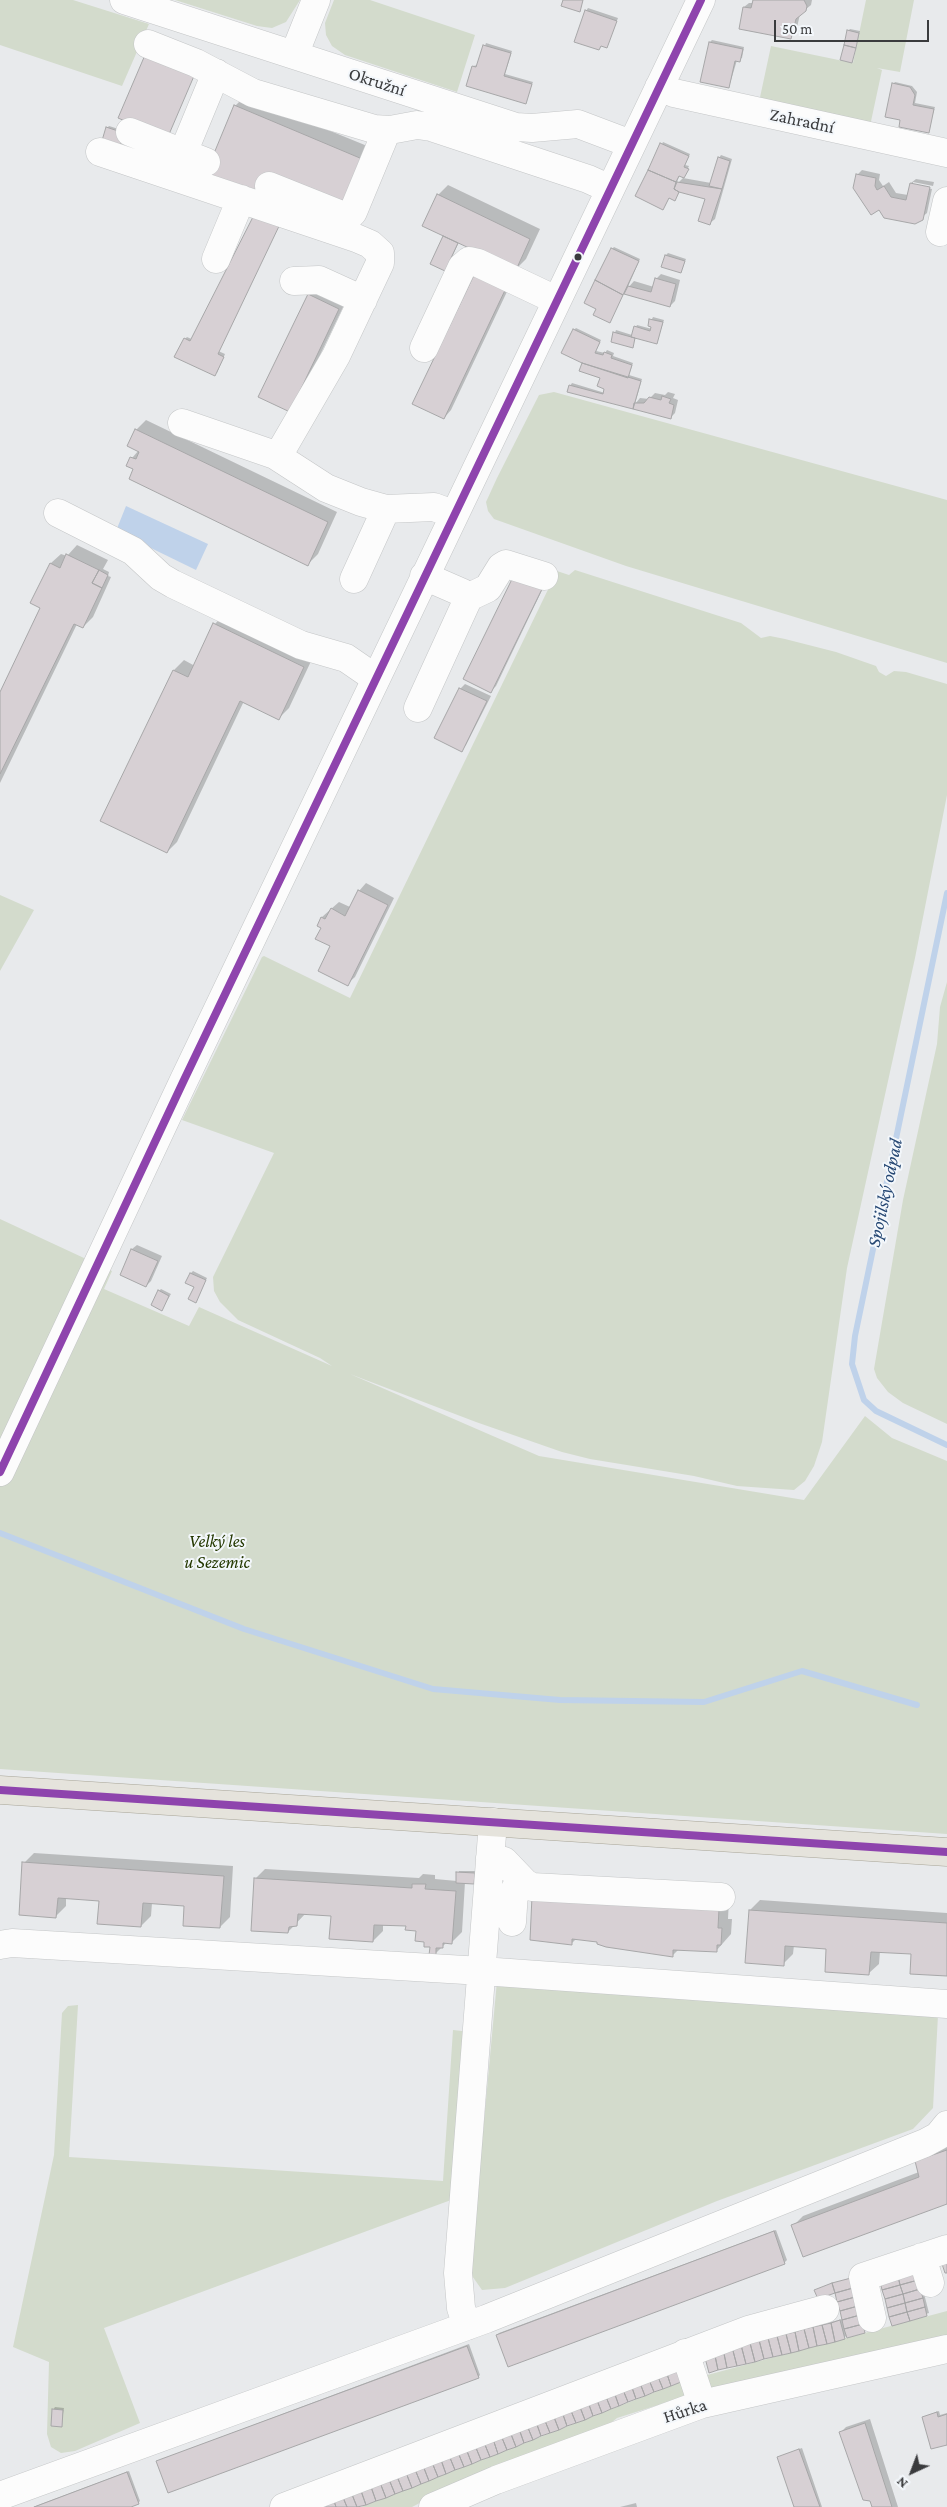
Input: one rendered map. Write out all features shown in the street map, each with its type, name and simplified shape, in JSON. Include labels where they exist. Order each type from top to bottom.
[{"type":"main road","points":[[0,1790],[947,1852]]},
{"type":"street","name":"Okružní","points":[[124,0],[516,126],[532,128],[578,124],[631,144]]},
{"type":"street","points":[[294,55],[316,0]]},
{"type":"street","points":[[0,1472],[375,678],[701,0]]},
{"type":"street","points":[[148,44],[196,63],[253,93],[374,129],[387,130],[417,125],[431,126],[588,179],[610,189]]},
{"type":"street","points":[[130,132],[194,157],[216,73]]},
{"type":"street","name":"Zahradní","points":[[658,87],[674,93],[947,153]]},
{"type":"street","points":[[269,186],[344,216],[349,216],[353,212],[387,130]]},
{"type":"street","points":[[100,152],[370,244],[380,253],[381,260],[332,365],[278,456]]},
{"type":"street","points":[[216,259],[241,199]]},
{"type":"street","points":[[940,232],[947,201]]},
{"type":"street","points":[[424,348],[462,267],[470,261],[556,300]]},
{"type":"street","points":[[294,281],[319,280],[363,300]]},
{"type":"street","points":[[182,423],[278,456],[340,495],[386,509],[434,508],[454,514]]},
{"type":"street","points":[[354,579],[386,509]]},
{"type":"street","points":[[58,513],[133,551],[161,577],[173,584],[301,644],[346,658],[375,678]]},
{"type":"street","points":[[467,598],[488,588],[501,567],[506,564],[544,576]]},
{"type":"street","points":[[418,708],[466,605],[467,598],[463,593],[424,576]]},
{"type":"street","points":[[467,2326],[461,2308],[458,2273],[494,1822]]},
{"type":"street","points":[[490,1858],[504,1861],[520,1878],[532,1887],[721,1897]]},
{"type":"street","points":[[512,1922],[514,1892],[520,1878]]},
{"type":"street","points":[[0,1945],[12,1943],[482,1971],[947,2004]]},
{"type":"street","points":[[0,2496],[467,2326],[926,2143],[938,2136],[947,2126]]},
{"type":"street","points":[[872,2318],[863,2276],[935,2253],[930,2283]]},
{"type":"street","points":[[284,2507],[685,2353],[748,2330],[825,2309]]},
{"type":"street","name":"Hůrka","points":[[432,2507],[496,2480],[702,2404],[947,2349]]},
{"type":"street","points":[[685,2353],[702,2404]]},
{"type":"green space","points":[[0,0],[73,0],[149,24],[122,86],[0,45]]},
{"type":"green space","points":[[175,0],[300,0],[286,22],[272,28],[257,26]]},
{"type":"green space","points":[[334,0],[370,0],[475,35],[457,92],[345,55],[332,46],[326,35],[325,23]]},
{"type":"green space","points":[[866,0],[914,0],[900,72],[877,68],[882,70],[870,126],[759,102],[771,46],[853,63]]},
{"type":"green space","points":[[554,392],[947,500],[947,663],[626,566],[494,519],[488,511],[486,502],[497,478],[539,395]]},
{"type":"green space","name":"Velký les u Sezemic","points":[[575,570],[741,623],[761,638],[770,636],[836,652],[876,666],[879,672],[886,676],[894,671],[906,672],[947,684],[947,795],[915,958],[847,1268],[822,1442],[814,1466],[805,1481],[794,1490],[737,1486],[694,1476],[590,1459],[562,1452],[476,1422],[350,1374],[539,1456],[804,1500],[865,1416],[892,1438],[947,1461],[947,1834],[0,1769],[0,1219],[112,1271],[104,1289],[189,1326],[199,1307],[332,1366],[320,1358],[238,1320],[220,1302],[214,1291],[213,1277],[274,1153],[182,1120],[262,957],[264,956],[350,998],[557,571],[569,575]]},
{"type":"green space","points":[[0,895],[34,910],[0,971]]},
{"type":"green space","points":[[947,982],[947,1424],[903,1403],[888,1392],[877,1378],[874,1369],[903,1200],[937,1044],[940,1007]]},
{"type":"green space","points":[[497,1981],[938,2015],[933,2108],[913,2129],[717,2201],[505,2288],[482,2290],[470,2273]]},
{"type":"green space","points":[[78,2005],[69,2157],[443,2181],[453,2030],[471,2032],[451,2200],[104,2328],[140,2423],[75,2451],[61,2453],[51,2447],[47,2434],[49,2362],[13,2347],[54,2155],[62,2013],[68,2006]]},
{"type":"green space","points":[[947,2311],[947,2344],[671,2401],[617,2418],[602,2430],[439,2493],[412,2507],[361,2507],[681,2382]]},
{"type":"water","points":[[126,506],[208,544],[196,570],[116,531]]},
{"type":"building","points":[[563,0],[583,0],[580,12],[561,6]]},
{"type":"building","points":[[753,0],[804,0],[807,6],[806,11],[796,19],[791,39],[739,29],[743,7],[751,8]]},
{"type":"building","points":[[585,10],[617,21],[607,48],[601,46],[599,50],[574,42]]},
{"type":"building","points":[[847,30],[859,33],[856,48],[844,45]]},
{"type":"building","points":[[709,42],[743,49],[740,62],[735,61],[729,88],[700,82]]},
{"type":"building","points":[[483,45],[511,53],[504,76],[532,84],[526,104],[466,86],[472,66],[476,67]]},
{"type":"building","points":[[844,45],[856,48],[852,63],[840,60]]},
{"type":"building","points":[[148,48],[197,69],[167,139],[118,118]]},
{"type":"building","points":[[892,83],[910,87],[915,95],[913,105],[934,109],[929,133],[899,127],[900,120],[885,117]]},
{"type":"building","points":[[234,105],[367,161],[348,208],[259,198],[203,180]]},
{"type":"building","points":[[106,127],[124,133],[119,150],[101,144]]},
{"type":"building","points":[[660,143],[689,156],[684,167],[689,169],[684,178],[679,176],[676,182],[648,170]]},
{"type":"building","points":[[718,157],[730,161],[722,189],[709,186]]},
{"type":"building","points":[[648,170],[676,182],[674,189],[679,192],[675,201],[669,198],[663,210],[635,196]]},
{"type":"building","points":[[856,174],[876,178],[875,186],[877,190],[884,186],[891,197],[906,200],[910,183],[930,187],[923,220],[915,224],[884,218],[879,210],[871,215],[853,188]]},
{"type":"building","points":[[677,182],[722,189],[710,225],[698,221],[705,199],[674,189]]},
{"type":"building","points":[[437,194],[530,239],[516,270],[422,226]]},
{"type":"building","points":[[256,211],[281,222],[218,354],[224,357],[215,376],[174,357],[184,338],[190,341]]},
{"type":"building","points":[[443,236],[458,243],[445,271],[430,264]]},
{"type":"building","points":[[611,248],[639,261],[623,295],[595,280]]},
{"type":"building","points":[[665,255],[685,261],[681,273],[661,267]]},
{"type":"building","points":[[476,271],[507,286],[444,419],[412,404]]},
{"type":"building","points":[[655,278],[676,284],[670,307],[624,294],[628,286],[651,292]]},
{"type":"building","points":[[595,280],[623,295],[610,323],[593,315],[596,309],[584,303]]},
{"type":"building","points":[[308,294],[339,309],[290,412],[258,397]]},
{"type":"building","points":[[649,319],[663,322],[657,344],[631,337],[634,326],[650,331],[651,327],[648,326]]},
{"type":"building","points":[[573,329],[600,342],[595,353],[603,355],[604,352],[612,355],[611,358],[632,365],[628,378],[582,363],[561,353]]},
{"type":"building","points":[[613,332],[635,338],[633,348],[611,342]]},
{"type":"building","points":[[582,363],[641,381],[633,409],[567,392],[569,385],[603,394],[604,389],[597,386],[600,378],[579,371]]},
{"type":"building","points":[[662,396],[671,399],[669,403],[674,405],[671,419],[633,409],[634,403],[644,403],[649,397],[661,400]]},
{"type":"building","points":[[135,429],[328,522],[308,566],[129,479],[133,469],[126,466],[130,457],[136,459],[139,452],[127,446]]},
{"type":"building","points":[[66,554],[99,570],[92,583],[102,588],[83,628],[74,624],[0,774],[0,692],[40,608],[30,603],[50,563],[60,568]]},
{"type":"building","points":[[99,570],[108,575],[102,588],[92,583]]},
{"type":"building","points":[[515,573],[543,587],[491,693],[463,679]]},
{"type":"building","points":[[213,623],[304,667],[279,720],[240,701],[167,853],[100,821],[173,670],[188,677]]},
{"type":"building","points":[[459,688],[487,701],[462,752],[434,738]]},
{"type":"building","points":[[358,890],[388,905],[348,986],[318,971],[330,946],[315,939],[321,928],[317,926],[321,917],[325,919],[331,908],[345,916]]},
{"type":"building","points":[[131,1249],[158,1261],[146,1287],[120,1275]]},
{"type":"building","points":[[190,1273],[206,1280],[196,1303],[188,1299],[194,1287],[185,1283]]},
{"type":"building","points":[[158,1290],[169,1296],[162,1311],[151,1305]]},
{"type":"building","points":[[22,1862],[224,1876],[220,1928],[183,1926],[184,1906],[143,1903],[141,1927],[97,1924],[99,1901],[58,1898],[56,1918],[19,1915]]},
{"type":"building","points":[[456,1872],[475,1873],[474,1884],[456,1883]]},
{"type":"building","points":[[254,1878],[412,1888],[412,1884],[426,1884],[425,1889],[456,1891],[452,1944],[443,1943],[443,1948],[436,1948],[436,1955],[429,1955],[430,1947],[424,1947],[424,1942],[415,1941],[416,1931],[405,1930],[406,1926],[374,1925],[373,1942],[329,1939],[331,1916],[298,1914],[297,1926],[289,1927],[288,1933],[251,1931]]},
{"type":"building","points":[[532,1896],[719,1909],[718,1928],[722,1928],[721,1945],[717,1945],[717,1952],[673,1950],[673,1957],[606,1947],[597,1944],[597,1942],[572,1939],[572,1945],[530,1940]]},
{"type":"building","points":[[749,1910],[947,1923],[947,1976],[910,1974],[911,1954],[871,1952],[869,1975],[825,1972],[826,1949],[785,1946],[784,1966],[745,1963]]},
{"type":"building","points":[[947,2150],[947,2204],[803,2257],[791,2225],[919,2177],[915,2161]]},
{"type":"building","points":[[774,2231],[785,2264],[508,2367],[496,2335]]},
{"type":"building","points":[[947,2263],[947,2273],[945,2273],[942,2264]]},
{"type":"building","points":[[916,2271],[918,2280],[900,2285],[898,2276]]},
{"type":"building","points":[[898,2276],[900,2285],[882,2290],[880,2281]]},
{"type":"building","points":[[851,2278],[853,2288],[835,2293],[832,2283]]},
{"type":"building","points":[[918,2280],[920,2289],[903,2294],[900,2285]]},
{"type":"building","points":[[832,2283],[835,2293],[818,2299],[814,2290]]},
{"type":"building","points":[[900,2285],[903,2294],[885,2299],[882,2290]]},
{"type":"building","points":[[853,2288],[855,2297],[837,2302],[835,2293]]},
{"type":"building","points":[[920,2289],[923,2298],[905,2303],[903,2294]]},
{"type":"building","points":[[903,2294],[905,2303],[887,2308],[885,2299]]},
{"type":"building","points":[[855,2297],[858,2306],[840,2311],[837,2302]]},
{"type":"building","points":[[923,2298],[925,2307],[907,2312],[905,2303]]},
{"type":"building","points":[[905,2303],[907,2312],[889,2317],[887,2308]]},
{"type":"building","points":[[858,2306],[860,2315],[842,2320],[840,2311]]},
{"type":"building","points":[[925,2307],[927,2316],[910,2321],[907,2312]]},
{"type":"building","points":[[907,2312],[910,2321],[892,2326],[889,2317]]},
{"type":"building","points":[[860,2315],[863,2324],[844,2329],[842,2320]]},
{"type":"building","points":[[840,2320],[845,2339],[835,2342],[831,2323]]},
{"type":"building","points":[[831,2323],[835,2342],[827,2344],[822,2325]]},
{"type":"building","points":[[863,2324],[865,2333],[847,2338],[844,2329]]},
{"type":"building","points":[[822,2325],[827,2344],[817,2346],[813,2327]]},
{"type":"building","points":[[813,2327],[817,2346],[809,2348],[804,2329]]},
{"type":"building","points":[[804,2329],[809,2348],[799,2351],[795,2332]]},
{"type":"building","points":[[795,2332],[799,2351],[791,2353],[786,2334]]},
{"type":"building","points":[[786,2334],[791,2353],[782,2355],[777,2336]]},
{"type":"building","points":[[777,2336],[782,2355],[773,2357],[768,2338]]},
{"type":"building","points":[[768,2338],[773,2357],[764,2359],[759,2340]]},
{"type":"building","points":[[759,2340],[764,2359],[755,2362],[750,2343]]},
{"type":"building","points":[[750,2343],[755,2362],[746,2364],[741,2345]]},
{"type":"building","points":[[741,2345],[746,2364],[737,2366],[732,2347]]},
{"type":"building","points":[[467,2346],[479,2378],[168,2493],[156,2461]]},
{"type":"building","points":[[732,2347],[737,2366],[727,2368],[723,2349]]},
{"type":"building","points":[[723,2349],[727,2368],[718,2370],[714,2351]]},
{"type":"building","points":[[714,2351],[718,2370],[709,2373],[704,2354]]},
{"type":"building","points":[[674,2364],[681,2382],[671,2386],[665,2368]]},
{"type":"building","points":[[665,2368],[671,2386],[663,2389],[656,2372]]},
{"type":"building","points":[[656,2372],[663,2389],[654,2392],[647,2375]]},
{"type":"building","points":[[647,2375],[654,2392],[645,2396],[638,2378]]},
{"type":"building","points":[[638,2378],[645,2396],[636,2399],[630,2382]]},
{"type":"building","points":[[630,2382],[636,2399],[628,2402],[621,2385]]},
{"type":"building","points":[[621,2385],[628,2402],[619,2406],[613,2389]]},
{"type":"building","points":[[613,2389],[619,2406],[611,2409],[604,2392]]},
{"type":"building","points":[[604,2392],[611,2409],[602,2413],[595,2395]]},
{"type":"building","points":[[595,2395],[602,2413],[593,2416],[587,2399]]},
{"type":"building","points":[[587,2399],[593,2416],[585,2420],[578,2402]]},
{"type":"building","points":[[578,2402],[585,2420],[576,2423],[569,2406]]},
{"type":"building","points":[[569,2406],[576,2423],[567,2426],[561,2409]]},
{"type":"building","points":[[52,2409],[63,2410],[62,2427],[51,2426]]},
{"type":"building","points":[[561,2409],[567,2426],[559,2430],[552,2412]]},
{"type":"building","points":[[552,2412],[559,2430],[550,2433],[543,2416]]},
{"type":"building","points":[[937,2412],[938,2417],[947,2414],[947,2445],[931,2449],[922,2417]]},
{"type":"building","points":[[543,2416],[550,2433],[541,2436],[535,2419]]},
{"type":"building","points":[[535,2419],[541,2436],[533,2440],[526,2423]]},
{"type":"building","points":[[526,2423],[533,2440],[524,2443],[518,2426]]},
{"type":"building","points":[[865,2423],[892,2507],[872,2507],[870,2501],[863,2500],[839,2432]]},
{"type":"building","points":[[518,2426],[524,2443],[516,2447],[509,2429]]},
{"type":"building","points":[[509,2429],[516,2447],[507,2450],[500,2433]]},
{"type":"building","points":[[500,2433],[507,2450],[498,2454],[492,2436]]},
{"type":"building","points":[[492,2436],[498,2454],[490,2457],[483,2440]]},
{"type":"building","points":[[483,2440],[490,2457],[481,2460],[474,2443]]},
{"type":"building","points":[[474,2443],[481,2460],[472,2464],[465,2446]]},
{"type":"building","points":[[465,2446],[472,2464],[464,2467],[457,2450]]},
{"type":"building","points":[[799,2449],[820,2507],[794,2507],[777,2457]]},
{"type":"building","points":[[457,2450],[464,2467],[455,2470],[448,2453]]},
{"type":"building","points":[[448,2453],[455,2470],[446,2474],[440,2457]]},
{"type":"building","points":[[440,2457],[446,2474],[438,2477],[431,2460]]},
{"type":"building","points":[[431,2460],[438,2477],[429,2481],[422,2463]]},
{"type":"building","points":[[422,2463],[429,2481],[421,2484],[414,2467]]},
{"type":"building","points":[[414,2467],[421,2484],[412,2488],[405,2470]]},
{"type":"building","points":[[405,2470],[412,2488],[403,2491],[396,2474]]},
{"type":"building","points":[[127,2472],[139,2504],[131,2507],[34,2507]]},
{"type":"building","points":[[396,2474],[403,2491],[395,2494],[388,2477]]},
{"type":"building","points":[[388,2477],[395,2494],[386,2498],[379,2480]]},
{"type":"building","points":[[379,2480],[386,2498],[376,2501],[370,2484]]},
{"type":"building","points":[[370,2484],[376,2501],[366,2505],[360,2488]]},
{"type":"building","points":[[360,2488],[366,2505],[357,2507],[351,2492]]},
{"type":"building","points":[[351,2492],[357,2507],[347,2507],[342,2495]]},
{"type":"building","points":[[342,2495],[347,2507],[336,2507],[333,2498]]},
{"type":"building","points":[[333,2498],[336,2507],[326,2507],[324,2502]]},
{"type":"waterway","name":"Spojilský odpad","points":[[947,893],[855,1336],[852,1364],[864,1400],[876,1411],[947,1445]]},
{"type":"waterway","points":[[0,1533],[244,1629],[433,1689],[560,1700],[704,1702],[802,1671],[917,1705]]},
{"type":"transit line","points":[[0,1472],[184,1080],[701,0]]},
{"type":"transit line","points":[[0,1790],[947,1852]]}]
